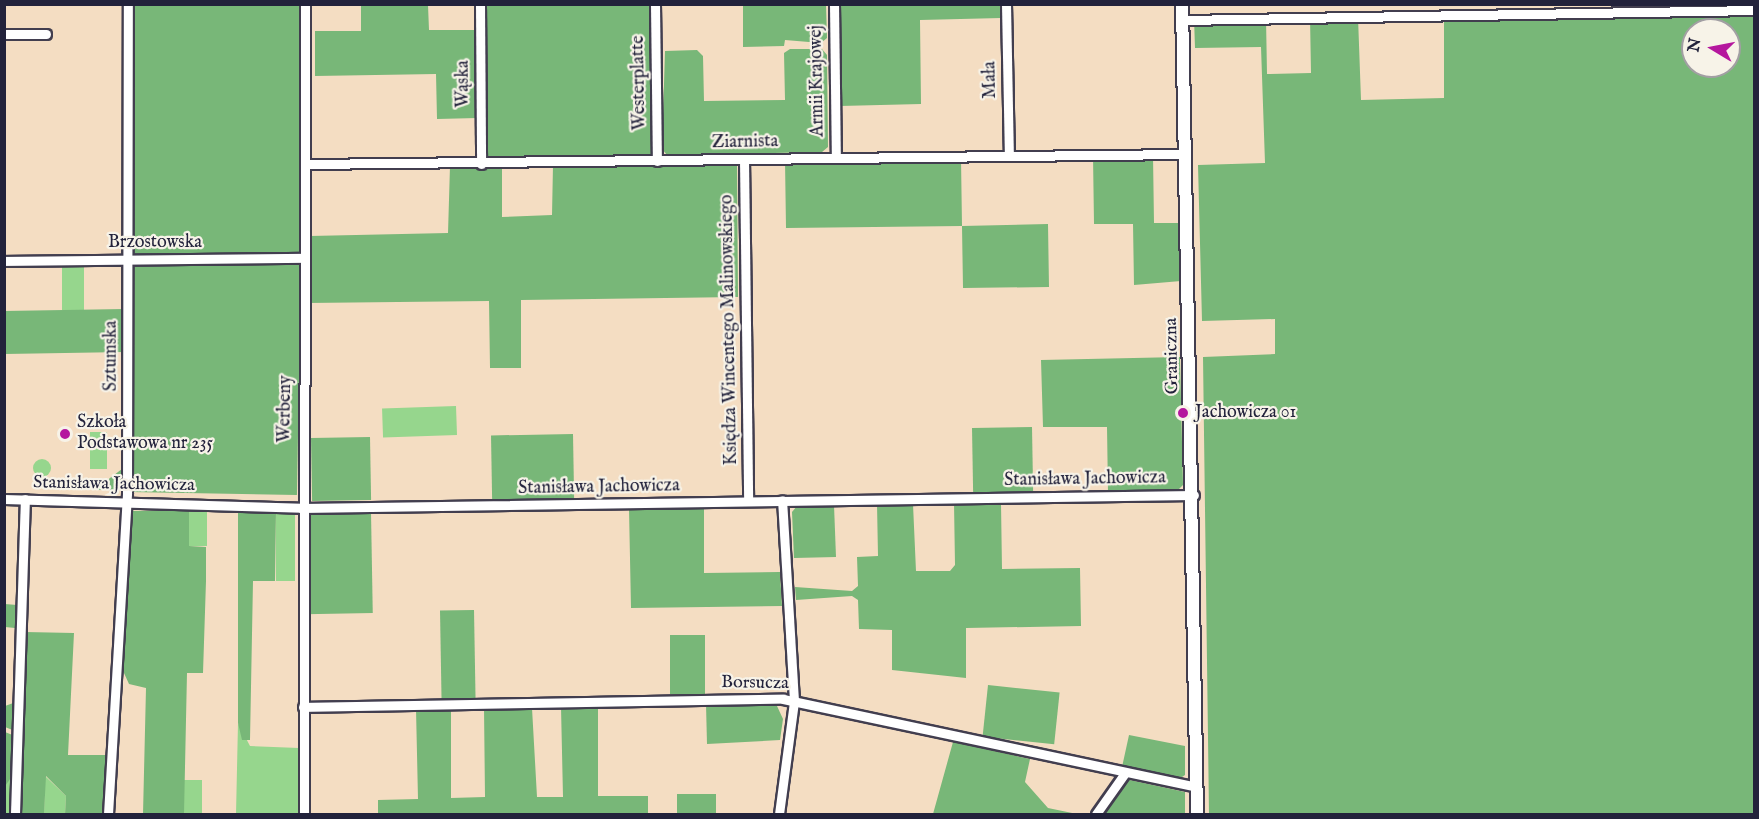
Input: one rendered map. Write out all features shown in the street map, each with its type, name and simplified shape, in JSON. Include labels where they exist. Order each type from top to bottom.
[{"type":"street","name":"Sztumska","points":[[108,814],[126,501],[129,259],[128,4]]},
{"type":"street","name":"Werbeny","points":[[304,814],[300,508],[306,164],[305,4]]},
{"type":"street","name":"Wąska","points":[[480,4],[481,164]]},
{"type":"street","name":"Westerplatte","points":[[655,4],[657,161]]},
{"type":"street","name":"Armii Krajowej","points":[[834,4],[836,158]]},
{"type":"street","name":"Mała","points":[[1006,4],[1009,155]]},
{"type":"street","name":"Graniczna","points":[[1182,4],[1194,495],[1197,814]]},
{"type":"street","points":[[1183,20],[1755,10]]},
{"type":"street","points":[[4,34],[46,34]]},
{"type":"street","name":"Ziarnista","points":[[306,164],[481,164],[1185,154]]},
{"type":"street","name":"Księdza Wincentego Malinowskiego","points":[[744,159],[748,501]]},
{"type":"street","name":"Brzostowska","points":[[4,261],[305,258]]},
{"type":"street","name":"Stanisława Jachowicza","points":[[4,499],[300,508],[1194,495]]},
{"type":"street","points":[[15,814],[25,499]]},
{"type":"street","points":[[779,814],[794,701],[782,500]]},
{"type":"street","name":"Borsucza","points":[[303,707],[794,701],[1197,787]]},
{"type":"street","points":[[1096,814],[1125,773]]},
{"type":"green space","points":[[132,5],[300,5],[300,255],[132,255]]},
{"type":"green space","points":[[361,5],[428,5],[429,30],[475,30],[477,118],[437,119],[436,74],[315,76],[315,31],[361,31]]},
{"type":"green space","points":[[484,5],[652,5],[652,160],[484,160]]},
{"type":"green space","points":[[743,5],[826,5],[827,38],[821,43],[785,40],[784,46],[743,47]]},
{"type":"green space","points":[[839,5],[1000,5],[1001,18],[920,20],[921,104],[840,106]]},
{"type":"green space","points":[[1310,17],[1358,17],[1361,100],[1444,98],[1444,17],[1754,17],[1754,814],[1209,814],[1203,357],[1275,354],[1275,319],[1202,321],[1198,165],[1265,163],[1261,47],[1195,48],[1194,18],[1266,18],[1267,74],[1311,73]]},
{"type":"green space","points":[[790,49],[822,49],[827,55],[828,147],[822,152],[667,155],[662,149],[665,51],[697,50],[703,56],[704,101],[785,100],[784,53]]},
{"type":"green space","points":[[1153,155],[1154,223],[1180,223],[1181,281],[1134,285],[1133,224],[1094,224],[1093,156]]},
{"type":"green space","points":[[961,158],[962,226],[786,228],[785,161]]},
{"type":"green space","points":[[737,162],[738,297],[521,300],[521,368],[490,368],[489,301],[307,303],[310,236],[448,233],[450,166],[502,166],[502,217],[552,215],[553,165]]},
{"type":"green space","points":[[1048,224],[1049,287],[963,288],[962,226]]},
{"type":"green space","points":[[133,260],[301,263],[297,495],[129,492]]},
{"type":"green space","points":[[62,263],[84,263],[84,310],[62,310]]},
{"type":"green space","points":[[124,309],[125,352],[5,354],[4,311]]},
{"type":"green space","points":[[1180,357],[1183,485],[1175,493],[1108,493],[1107,427],[1043,427],[1041,360]]},
{"type":"green space","points":[[456,406],[457,435],[383,438],[382,409]]},
{"type":"green space","points":[[1032,427],[1033,494],[973,495],[972,428]]},
{"type":"green space","points":[[90,432],[107,432],[107,469],[90,469]]},
{"type":"green space","points":[[573,434],[574,498],[492,499],[491,435]]},
{"type":"green space","points":[[370,437],[371,500],[312,501],[311,438]]},
{"type":"green space","points":[[38,459],[46,459],[51,464],[49,475],[38,477],[33,472],[33,464]]},
{"type":"green space","points":[[122,469],[121,490],[94,490]]},
{"type":"green space","points":[[954,503],[1001,503],[1002,569],[1080,568],[1081,626],[966,628],[966,678],[892,670],[892,630],[859,629],[858,600],[852,596],[796,600],[795,587],[852,591],[858,586],[857,557],[878,556],[877,504],[913,504],[916,571],[950,571],[955,565]]},
{"type":"green space","points":[[834,505],[836,557],[794,558],[792,512],[797,506]]},
{"type":"green space","points":[[704,508],[704,573],[780,572],[782,606],[631,608],[629,509]]},
{"type":"green space","points":[[189,510],[207,510],[207,546],[189,546]]},
{"type":"green space","points":[[189,510],[189,546],[206,547],[206,581],[203,673],[187,673],[184,814],[143,814],[146,688],[129,684],[119,662],[126,521],[132,511]]},
{"type":"green space","points":[[238,510],[276,511],[275,581],[253,581],[250,740],[242,740],[238,723]]},
{"type":"green space","points":[[276,511],[295,511],[295,581],[276,581]]},
{"type":"green space","points":[[371,512],[373,613],[305,614],[303,513]]},
{"type":"green space","points":[[5,604],[17,605],[15,628],[5,627]]},
{"type":"green space","points":[[474,610],[476,701],[442,702],[440,611]]},
{"type":"green space","points":[[25,632],[74,633],[68,755],[106,755],[105,814],[65,814],[66,796],[46,776],[44,814],[18,814]]},
{"type":"green space","points":[[670,635],[705,635],[705,694],[670,694]]},
{"type":"green space","points":[[988,685],[1060,693],[1054,744],[983,737]]},
{"type":"green space","points":[[16,702],[15,731],[5,727],[5,706]]},
{"type":"green space","points":[[766,702],[777,706],[783,719],[780,740],[707,744],[706,704]]},
{"type":"green space","points":[[598,705],[598,796],[648,796],[648,814],[378,814],[378,800],[418,799],[416,709],[451,707],[451,798],[485,797],[484,708],[532,708],[537,797],[563,797],[561,707]]},
{"type":"green space","points":[[238,723],[250,746],[299,748],[298,814],[236,814]]},
{"type":"green space","points":[[5,732],[15,736],[14,774],[5,786]]},
{"type":"green space","points":[[1129,735],[1185,746],[1185,775],[1179,779],[1122,767]]},
{"type":"green space","points":[[953,742],[1030,759],[1025,782],[1048,808],[1077,814],[933,814]]},
{"type":"green space","points":[[14,774],[13,814],[5,814],[4,786]]},
{"type":"green space","points":[[45,776],[66,796],[65,814],[44,814]]},
{"type":"green space","points":[[1125,779],[1185,792],[1185,814],[1099,814]]},
{"type":"green space","points":[[184,780],[202,780],[202,814],[184,814]]},
{"type":"green space","points":[[677,794],[716,794],[716,814],[677,814]]},
{"type":"place","name":"Jachowicza 01","points":[[1183,413]]},
{"type":"place","name":"Szkoła Podstawowa nr 235","points":[[65,434]]}]
